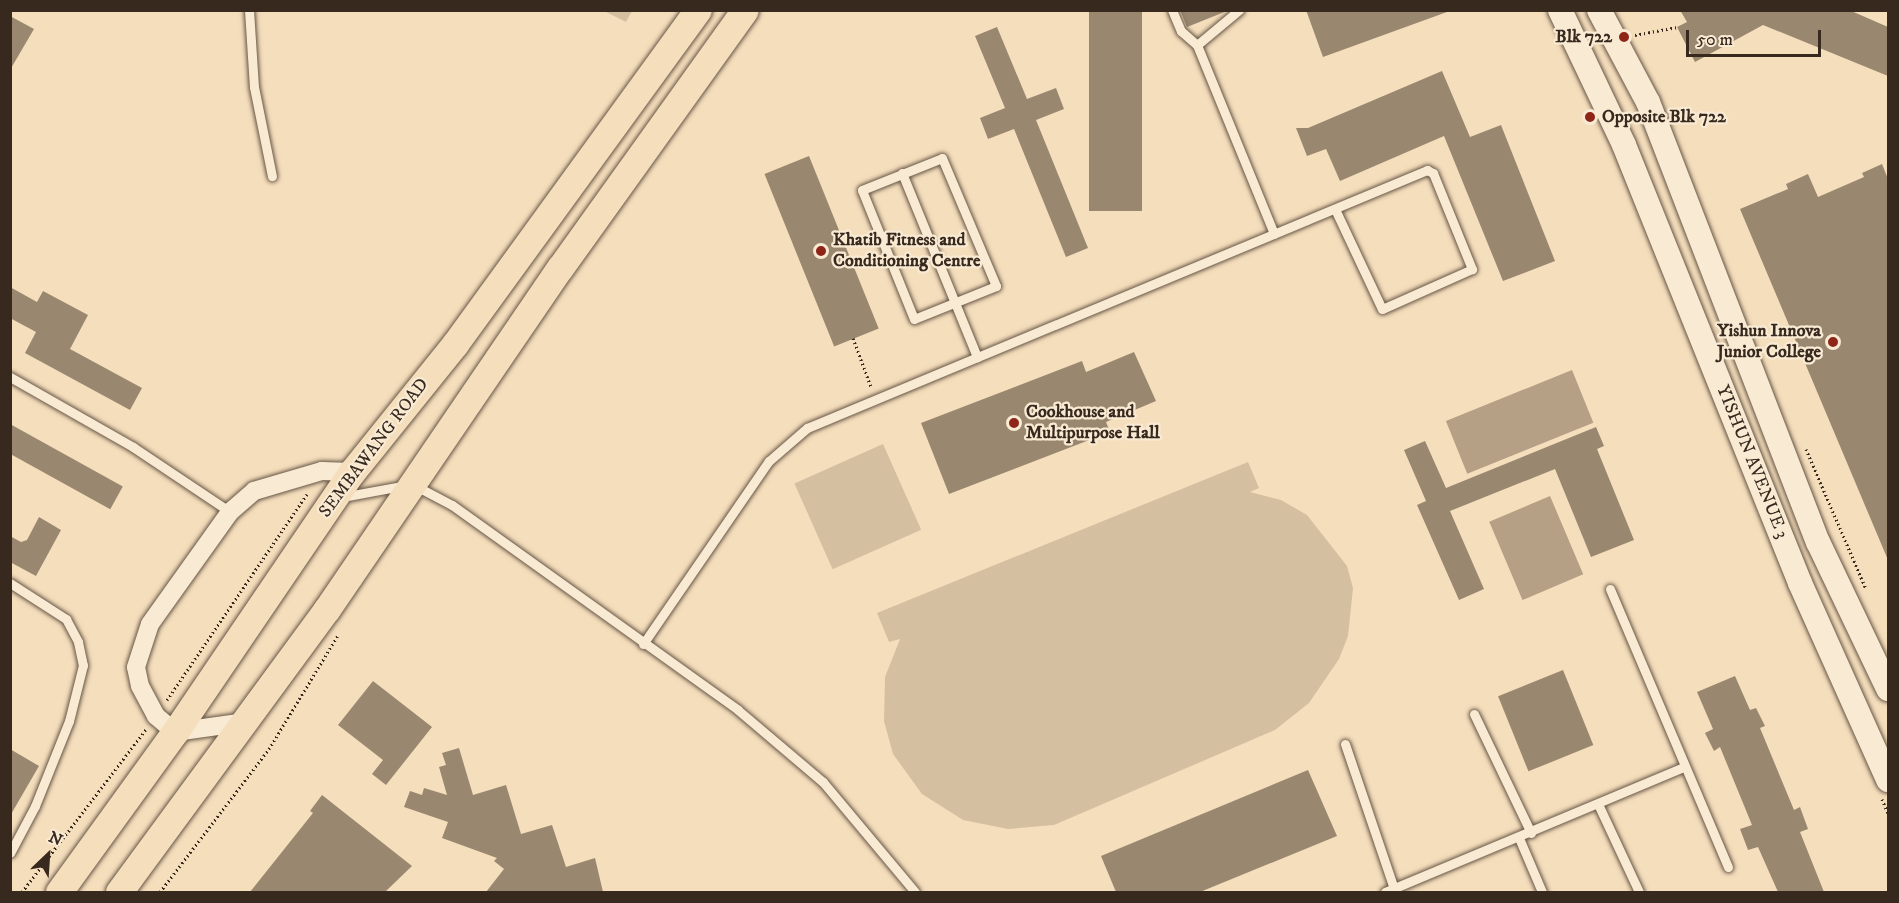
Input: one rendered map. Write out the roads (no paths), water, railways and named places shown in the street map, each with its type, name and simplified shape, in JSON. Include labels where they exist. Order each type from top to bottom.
[{"type":"main road","name":"SEMBAWANG ROAD","points":[[59,892],[165,724],[352,472],[455,344],[698,10]]},
{"type":"main road","points":[[119,892],[246,722],[619,183],[745,10]]},
{"type":"main road","name":"YISHUN AVENUE 3","points":[[1560,10],[1624,145],[1800,583],[1888,780]]},
{"type":"main road","name":"YISHUN AVENUE 3","points":[[1599,10],[1648,102],[1818,542],[1888,689]]},
{"type":"street","points":[[246,722],[165,724],[140,686],[136,667],[150,624],[230,512],[262,486],[322,471],[352,472]]},
{"type":"lane","points":[[249,10],[254,87],[272,176]]},
{"type":"lane","points":[[1172,10],[1182,31],[1197,45],[1274,234]]},
{"type":"lane","points":[[1197,45],[1239,10]]},
{"type":"lane","points":[[942,158],[996,286],[914,319],[862,190],[902,173],[942,158]]},
{"type":"lane","points":[[643,644],[769,461],[807,428],[1274,234],[1335,209],[1430,171],[1472,270],[1382,309],[1335,209]]},
{"type":"lane","points":[[902,173],[977,357]]},
{"type":"lane","points":[[10,377],[133,447],[230,512]]},
{"type":"lane","points":[[333,499],[412,484],[452,505],[738,710],[823,782],[915,892]]},
{"type":"lane","points":[[10,583],[42,600],[66,619],[78,642],[82,681],[35,806],[10,853]]},
{"type":"lane","points":[[1610,589],[1728,867]]},
{"type":"lane","points":[[1474,714],[1531,833]]},
{"type":"lane","points":[[1345,744],[1390,891],[1684,767]]},
{"type":"lane","points":[[1598,804],[1639,892]]},
{"type":"lane","points":[[1519,838],[1542,892]]},
{"type":"place","name":"Blk 722","points":[[1624,37]]},
{"type":"place","name":"Opposite Blk 722","points":[[1590,117]]},
{"type":"place","name":"Khatib Fitness and Conditioning Centre","points":[[821,251]]},
{"type":"place","name":"Yishun Innova Junior College","points":[[1833,342]]},
{"type":"place","name":"Cookhouse and Multipurpose Hall","points":[[1014,423]]}]
